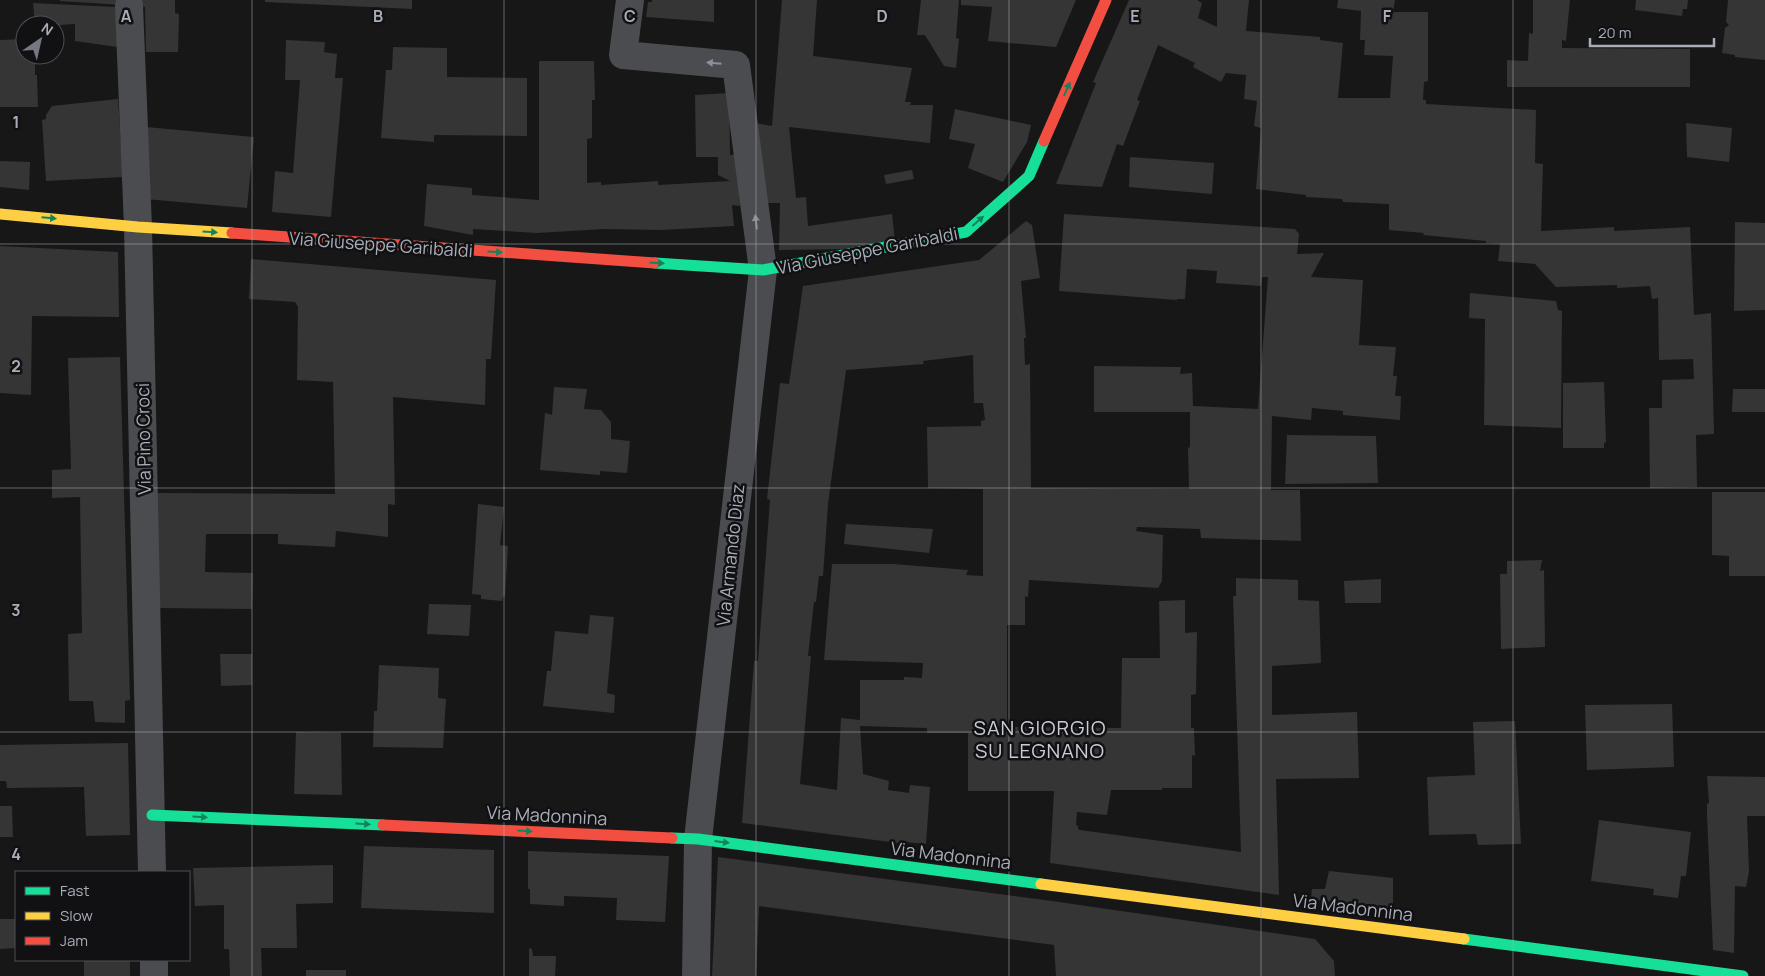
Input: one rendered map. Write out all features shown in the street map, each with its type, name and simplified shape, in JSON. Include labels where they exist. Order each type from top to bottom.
[{"type":"street","name":"Via Giuseppe Garibaldi","points":[[630,0],[623,55],[736,65],[763,270]]},
{"type":"street","name":"Via Giuseppe Garibaldi","points":[[0,214],[138,227],[763,270],[966,232],[1029,176],[1106,0]]},
{"type":"street","name":"Via Pino Croci","points":[[129,6],[138,227],[152,871]]},
{"type":"street","name":"Via Armando Diaz","points":[[696,976],[698,839],[763,270]]},
{"type":"street","name":"Via Madonnina","points":[[152,815],[698,839],[1742,976]]},
{"type":"street","points":[[154,961],[154,976]]},
{"type":"building","points":[[120,0],[122,5],[60,1]]},
{"type":"building","points":[[136,0],[175,0],[175,13],[179,14],[178,52],[146,52],[145,7],[137,6]]},
{"type":"building","points":[[265,0],[412,0],[412,9],[265,2]]},
{"type":"building","points":[[652,0],[714,0],[714,22],[646,17],[648,2],[652,2]]},
{"type":"building","points":[[782,0],[817,0],[813,56],[912,68],[905,102],[911,102],[910,105],[933,105],[930,143],[789,127],[796,198],[806,197],[808,226],[892,214],[895,242],[848,249],[779,250],[780,203],[761,203],[750,122],[772,126]]},
{"type":"building","points":[[921,0],[959,0],[956,38],[959,39],[956,68],[944,66],[925,35],[917,35]]},
{"type":"building","points":[[961,0],[1076,0],[1056,47],[988,41],[992,7],[961,5]]},
{"type":"building","points":[[1129,0],[1197,0],[1202,3],[1198,18],[1217,27],[1217,0],[1249,0],[1246,31],[1320,37],[1320,40],[1343,43],[1338,98],[1390,98],[1393,56],[1364,55],[1365,40],[1360,40],[1361,11],[1337,8],[1338,0],[1395,0],[1393,12],[1428,12],[1428,81],[1424,82],[1423,100],[1426,100],[1426,104],[1536,110],[1535,163],[1543,164],[1541,231],[1614,227],[1614,231],[1690,227],[1694,315],[1711,313],[1714,434],[1696,435],[1697,487],[1650,488],[1649,408],[1662,408],[1662,380],[1694,379],[1693,359],[1659,360],[1658,298],[1652,299],[1650,286],[1617,288],[1617,285],[1556,287],[1535,264],[1498,261],[1500,244],[1389,230],[1389,204],[1343,202],[1342,199],[1306,197],[1306,195],[1256,189],[1261,128],[1254,126],[1257,101],[1244,99],[1246,75],[1226,73],[1221,82],[1193,67],[1195,63],[1158,45],[1137,100],[1140,101],[1123,146],[1117,144],[1102,187],[1056,184],[1096,83],[1093,82]]},
{"type":"building","points":[[1533,0],[1570,0],[1566,41],[1562,40],[1562,48],[1690,49],[1690,87],[1507,87],[1507,60],[1528,61],[1529,33],[1533,34]]},
{"type":"building","points":[[1636,0],[1688,0],[1687,9],[1683,9],[1682,16],[1635,10]]},
{"type":"building","points":[[1728,0],[1765,0],[1765,60],[1735,57],[1735,55],[1722,53],[1725,28],[1729,25],[1726,22]]},
{"type":"building","points":[[33,3],[116,7],[117,47],[75,41],[75,24],[65,25],[65,15],[34,15]]},
{"type":"building","points":[[15,39],[15,65],[35,65],[38,107],[0,107],[0,40]]},
{"type":"building","points":[[286,40],[325,42],[324,52],[337,54],[335,78],[343,78],[331,217],[272,212],[275,171],[293,173],[300,80],[285,80]]},
{"type":"building","points":[[393,47],[447,48],[447,77],[527,78],[527,136],[434,135],[434,142],[381,138],[386,70],[392,70]]},
{"type":"building","points":[[539,61],[594,61],[595,100],[592,100],[592,138],[587,139],[587,183],[601,182],[601,185],[658,181],[658,185],[730,181],[718,175],[718,157],[696,157],[695,95],[729,93],[730,155],[738,154],[740,206],[732,205],[734,226],[661,230],[604,229],[537,233],[473,229],[473,235],[424,226],[427,184],[472,188],[472,195],[539,200]]},
{"type":"building","points":[[118,99],[123,177],[46,181],[42,120],[46,119],[46,115],[52,106]]},
{"type":"building","points":[[955,109],[1031,125],[1027,142],[1003,182],[968,168],[975,144],[949,139]]},
{"type":"building","points":[[1686,123],[1732,128],[1729,162],[1687,157]]},
{"type":"building","points":[[146,127],[254,137],[247,208],[145,199]]},
{"type":"building","points":[[1130,157],[1214,163],[1212,194],[1129,187]]},
{"type":"building","points":[[0,161],[30,162],[29,190],[0,187]]},
{"type":"building","points":[[912,170],[914,179],[886,184],[884,175]]},
{"type":"building","points":[[1064,214],[1295,229],[1299,234],[1297,254],[1324,253],[1311,277],[1363,280],[1359,345],[1396,347],[1393,376],[1397,376],[1395,396],[1401,396],[1400,420],[1343,415],[1343,411],[1312,408],[1311,420],[1272,416],[1271,490],[1300,490],[1301,541],[1201,538],[1200,529],[1137,527],[1136,531],[1163,535],[1162,581],[1158,588],[1029,580],[1028,597],[1025,596],[1025,625],[1007,625],[1007,727],[1121,728],[1122,658],[1160,658],[1159,601],[1185,600],[1185,633],[1197,632],[1196,694],[1191,695],[1191,728],[1194,728],[1195,756],[1192,755],[1192,788],[1111,790],[1107,815],[1077,812],[1076,825],[1080,830],[1241,852],[1233,596],[1236,596],[1236,578],[1298,580],[1298,600],[1319,601],[1321,663],[1272,666],[1272,715],[1357,712],[1359,778],[1276,779],[1279,895],[1050,863],[1054,791],[968,791],[968,733],[927,733],[927,728],[860,726],[863,774],[889,781],[888,790],[909,793],[910,785],[930,787],[926,844],[906,842],[906,844],[742,823],[754,661],[758,661],[770,500],[767,499],[780,383],[789,384],[803,286],[979,260],[1026,221],[1032,225],[1040,278],[1021,281],[1026,338],[1024,338],[1025,365],[1030,364],[1031,488],[1189,489],[1188,448],[1190,447],[1190,412],[1094,412],[1094,366],[1181,367],[1180,374],[1192,373],[1193,406],[1258,409],[1268,277],[1262,277],[1261,286],[1216,283],[1217,271],[1187,269],[1185,299],[1177,300],[1059,291]],"holes":[[[973,355],[974,403],[983,403],[985,420],[981,421],[981,426],[927,427],[928,488],[983,489],[983,576],[966,575],[968,570],[893,564],[832,564],[824,660],[923,663],[922,678],[904,677],[904,680],[860,680],[860,720],[841,718],[837,790],[800,784],[811,656],[808,656],[814,602],[816,602],[819,576],[823,576],[828,504],[846,370],[924,364],[923,361]]]},
{"type":"building","points":[[1735,222],[1765,223],[1765,310],[1734,311]]},
{"type":"building","points":[[0,246],[118,252],[119,317],[32,316],[31,395],[0,393]]},
{"type":"building","points":[[251,259],[496,280],[491,359],[486,359],[485,405],[393,397],[395,505],[388,504],[388,537],[336,531],[335,547],[278,544],[278,534],[206,534],[205,572],[253,573],[252,609],[159,608],[157,493],[335,494],[333,382],[297,380],[298,307],[295,302],[249,299]]},
{"type":"building","points":[[1470,293],[1556,301],[1558,310],[1562,311],[1561,428],[1484,425],[1485,319],[1469,318]]},
{"type":"building","points":[[120,357],[130,700],[125,701],[125,723],[95,722],[93,701],[69,701],[68,634],[82,633],[80,497],[52,498],[52,470],[71,469],[68,358]]},
{"type":"building","points":[[1604,382],[1606,442],[1604,443],[1604,448],[1563,448],[1563,383]]},
{"type":"building","points":[[554,387],[587,389],[584,409],[601,410],[611,422],[611,439],[630,441],[627,473],[600,471],[600,475],[540,470],[545,413],[552,415]]},
{"type":"building","points":[[1733,389],[1765,389],[1765,412],[1732,412]]},
{"type":"building","points":[[1287,435],[1376,436],[1378,483],[1285,484]]},
{"type":"building","points":[[1712,492],[1765,492],[1765,576],[1729,576],[1729,556],[1712,555]]},
{"type":"building","points":[[478,504],[504,507],[500,545],[508,546],[505,597],[503,596],[502,601],[481,599],[481,595],[472,594]]},
{"type":"building","points":[[846,524],[933,529],[929,553],[844,544]]},
{"type":"building","points":[[1542,560],[1540,571],[1544,570],[1545,647],[1501,649],[1500,574],[1507,574],[1507,561]]},
{"type":"building","points":[[1381,579],[1381,603],[1345,603],[1344,581]]},
{"type":"building","points":[[429,604],[471,605],[469,636],[427,634]]},
{"type":"building","points":[[590,615],[614,617],[607,693],[615,695],[614,713],[543,706],[547,671],[551,671],[555,631],[588,634]]},
{"type":"building","points":[[220,654],[252,654],[252,685],[221,686]]},
{"type":"building","points":[[379,665],[439,668],[438,698],[446,699],[443,748],[373,747],[374,711],[377,711]]},
{"type":"building","points":[[1672,704],[1674,767],[1587,770],[1585,705]]},
{"type":"building","points":[[1515,721],[1521,844],[1478,845],[1476,834],[1429,835],[1427,777],[1475,775],[1473,722]]},
{"type":"building","points":[[296,732],[341,733],[342,795],[294,794]]},
{"type":"building","points":[[128,743],[130,835],[86,836],[84,787],[7,788],[6,781],[0,781],[0,745]]},
{"type":"building","points":[[1707,776],[1765,777],[1765,816],[1747,816],[1749,872],[1746,887],[1735,886],[1734,953],[1713,950]]},
{"type":"building","points":[[0,806],[12,806],[13,837],[0,837]]},
{"type":"building","points":[[1599,820],[1691,832],[1686,876],[1681,876],[1678,898],[1653,895],[1654,889],[1591,881]]},
{"type":"building","points":[[364,846],[494,850],[494,913],[361,908]]},
{"type":"building","points":[[528,851],[669,856],[665,922],[616,920],[617,898],[564,896],[564,906],[530,904]]},
{"type":"building","points":[[718,857],[1052,901],[1315,939],[1334,961],[1335,976],[1056,976],[1054,945],[759,906],[756,976],[712,976]]},
{"type":"building","points":[[333,865],[333,903],[296,904],[297,948],[261,948],[262,976],[230,976],[229,949],[224,949],[224,905],[195,906],[193,868]]},
{"type":"building","points":[[1329,871],[1393,878],[1393,910],[1311,899],[1312,889],[1325,889]]},
{"type":"building","points":[[0,919],[15,919],[15,948],[0,949]]},
{"type":"building","points":[[529,948],[532,949],[533,956],[556,956],[555,976],[529,976]]},
{"type":"building","points":[[84,961],[130,961],[130,976],[84,976]]},
{"type":"building","points":[[306,970],[346,970],[346,976],[306,976]]},
{"type":"traffic: fast","points":[[655,263],[763,270],[966,232],[1029,176],[1044,141]]},
{"type":"traffic: fast","points":[[152,815],[383,825]]},
{"type":"traffic: fast","points":[[672,838],[698,839],[1041,884]]},
{"type":"traffic: fast","points":[[1464,939],[1743,976]]},
{"type":"traffic: slow","points":[[0,214],[138,227],[232,233]]},
{"type":"traffic: slow","points":[[1041,884],[1464,939]]},
{"type":"traffic: jam","points":[[1044,141],[1106,0]]},
{"type":"traffic: jam","points":[[232,233],[655,263]]},
{"type":"traffic: jam","points":[[383,825],[672,838]]},
{"type":"district","name":"SAN GIORGIO SU LEGNANO","points":[[1040,738]]}]
